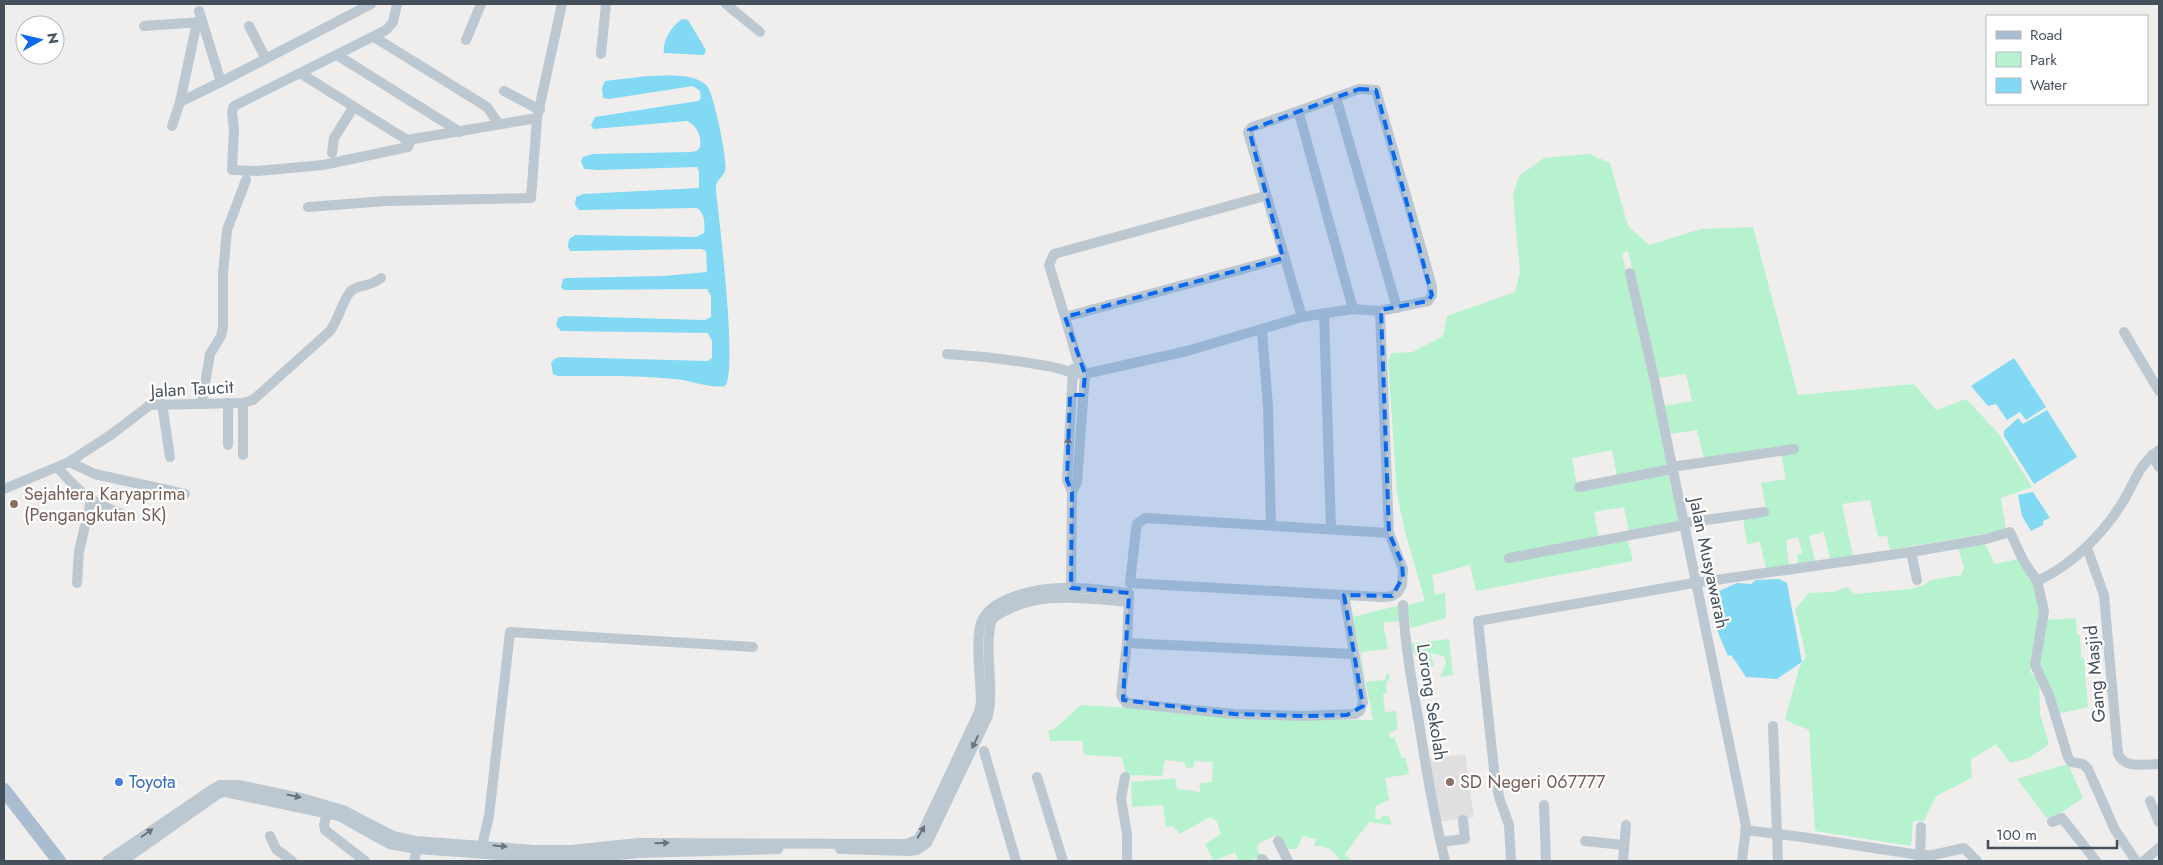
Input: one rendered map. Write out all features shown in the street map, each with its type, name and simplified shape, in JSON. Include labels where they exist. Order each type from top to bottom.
[{"type":"main road","points":[[4,790],[59,861]]},
{"type":"street","points":[[180,102],[370,4]]},
{"type":"street","points":[[397,4],[392,25],[337,55],[234,106],[232,112],[234,171],[258,171],[323,165],[408,147],[411,140]]},
{"type":"street","points":[[466,40],[481,4]]},
{"type":"street","points":[[308,207],[386,201],[531,198],[533,194],[539,114],[562,4]]},
{"type":"street","points":[[602,54],[606,4]]},
{"type":"street","points":[[726,4],[760,32]]},
{"type":"street","points":[[172,126],[180,102],[199,22],[199,11]]},
{"type":"street","points":[[199,22],[221,82]]},
{"type":"street","points":[[144,26],[199,22]]},
{"type":"street","points":[[250,26],[265,57]]},
{"type":"street","points":[[374,36],[487,107],[498,124]]},
{"type":"street","points":[[337,55],[460,132]]},
{"type":"street","points":[[300,73],[352,108],[403,138],[411,140],[460,132],[539,114]]},
{"type":"street","points":[[947,354],[1020,361],[1054,367],[1071,374],[1085,374],[1187,351],[1302,317],[1354,309],[1380,311],[1428,301],[1432,295],[1432,286],[1376,90],[1367,88],[1336,97],[1249,130],[1265,196],[1302,317]]},
{"type":"street","points":[[504,91],[539,114]]},
{"type":"street","points":[[1336,97],[1397,308]]},
{"type":"street","points":[[332,153],[334,138],[352,108]]},
{"type":"street","points":[[1296,112],[1300,116],[1354,309]]},
{"type":"street","points":[[202,402],[210,354],[221,336],[223,327],[223,274],[227,230],[246,180]]},
{"type":"street","points":[[1072,492],[1077,482],[1085,374],[1077,359],[1049,264],[1054,254],[1265,196]]},
{"type":"street","points":[[1065,317],[1283,258]]},
{"type":"street","name":"Jalan Musyawarah","points":[[1630,273],[1738,781],[1746,830],[1742,861]]},
{"type":"street","name":"Jalan Taucit","points":[[4,490],[69,462],[112,434],[150,405],[202,402],[243,403],[255,400],[330,331],[353,289],[372,285],[381,278]]},
{"type":"street","points":[[107,861],[185,807],[221,789],[239,785],[305,799],[403,839],[481,849],[571,850],[825,845],[876,852],[909,851],[922,848],[930,838],[984,714],[989,629],[992,619],[998,610],[1071,592],[1392,596],[1398,592],[1402,585],[1403,570],[1389,532],[1380,311]]},
{"type":"street","points":[[1324,313],[1331,529]]},
{"type":"street","points":[[1262,330],[1268,408],[1272,526]]},
{"type":"street","points":[[2124,332],[2159,391]]},
{"type":"street","points":[[1071,592],[1072,492],[1067,480],[1071,374],[1077,359]]},
{"type":"street","points":[[1070,395],[1083,395]]},
{"type":"street","points":[[228,402],[228,445]]},
{"type":"street","points":[[242,455],[243,403]]},
{"type":"street","points":[[162,404],[170,457]]},
{"type":"street","points":[[1579,487],[1672,468],[1794,449]]},
{"type":"street","points":[[2155,452],[2159,467]]},
{"type":"street","points":[[2037,581],[2049,575],[2087,548],[2114,515],[2125,498],[2139,468],[2155,452]]},
{"type":"street","points":[[69,462],[96,474],[185,494]]},
{"type":"street","points":[[58,468],[77,490],[90,501],[129,517]]},
{"type":"street","points":[[77,583],[80,542],[90,501]]},
{"type":"street","points":[[1509,558],[1684,524],[1764,512]]},
{"type":"street","points":[[1344,595],[1363,702],[1360,711],[1355,714],[1304,716],[1234,714],[1126,703],[1121,695],[1136,530],[1141,520],[1152,518],[1389,532]]},
{"type":"street","points":[[1511,861],[1509,825],[1495,779],[1478,621],[1696,584],[1911,552],[1986,539],[2010,532],[2023,560],[2037,581],[2044,611],[2034,658],[2035,669],[2049,695],[2069,759],[2071,762],[2083,764],[2088,769],[2115,830],[2136,861]]},
{"type":"street","name":"Gang Masjid","points":[[2087,548],[2104,595],[2120,759],[2128,764],[2159,764]]},
{"type":"street","points":[[1911,552],[1916,580]]},
{"type":"street","name":"Lorong Sekolah","points":[[1403,605],[1411,678],[1445,861]]},
{"type":"street","points":[[481,849],[489,816],[510,632],[753,648]]},
{"type":"street","points":[[1127,642],[1353,654]]},
{"type":"street","points":[[1773,726],[1778,861]]},
{"type":"street","points":[[984,751],[1016,861]]},
{"type":"street","points":[[1037,777],[1063,861]]},
{"type":"street","points":[[1125,777],[1121,799],[1127,834],[1127,861]]},
{"type":"street","points":[[221,789],[327,813],[341,813],[389,844],[461,856],[481,849],[505,859],[592,859],[638,848],[652,857],[690,857],[729,849],[772,846]]},
{"type":"street","points":[[123,861],[221,789]]},
{"type":"street","points":[[2150,802],[2159,822]]},
{"type":"street","points":[[1544,805],[1546,861]]},
{"type":"street","points":[[327,813],[324,825],[325,830],[365,861]]},
{"type":"street","points":[[2052,822],[2062,818],[2096,861]]},
{"type":"street","points":[[1441,842],[1464,839],[1463,820]]},
{"type":"street","points":[[1623,861],[1626,825]]},
{"type":"street","points":[[1920,858],[1922,852],[1921,827]]},
{"type":"street","points":[[1746,830],[1920,858],[1964,848],[1977,861]]},
{"type":"street","points":[[270,836],[282,856],[292,861]]},
{"type":"street","points":[[1278,841],[1288,861]]},
{"type":"street","points":[[1585,841],[1623,845]]},
{"type":"street","points":[[2144,861],[2159,848]]},
{"type":"street","points":[[414,861],[417,849]]},
{"type":"street","points":[[729,849],[730,861]]},
{"type":"highlighted area","points":[[1359,89],[1376,90],[1432,295],[1428,301],[1381,310],[1389,533],[1402,563],[1403,577],[1392,596],[1344,595],[1363,706],[1347,715],[1304,716],[1234,714],[1123,700],[1129,593],[1071,588],[1072,492],[1067,480],[1070,395],[1083,395],[1085,374],[1065,317],[1283,258],[1249,130]]},
{"type":"shaded area","name":"SD Negeri 067777","points":[[1465,754],[1474,817],[1437,822],[1428,759]]},
{"type":"green space","points":[[1590,154],[1610,163],[1628,226],[1649,245],[1701,229],[1753,227],[1798,395],[1914,384],[1936,410],[1966,399],[1998,433],[2032,487],[2001,498],[2006,530],[1890,550],[1887,536],[1878,537],[1870,500],[1842,504],[1853,556],[1830,559],[1824,532],[1809,536],[1815,561],[1798,564],[1797,555],[1802,553],[1798,537],[1786,540],[1789,566],[1766,569],[1760,542],[1747,544],[1743,518],[1767,513],[1761,483],[1786,479],[1781,454],[1704,459],[1697,430],[1671,434],[1664,406],[1692,401],[1686,374],[1658,378],[1628,251],[1622,253],[1668,467],[1617,477],[1612,450],[1572,458],[1578,491],[1668,473],[1679,523],[1629,532],[1624,507],[1594,512],[1599,540],[1627,538],[1633,561],[1476,591],[1470,565],[1432,575],[1435,595],[1445,592],[1446,618],[1411,628],[1407,605],[1424,601],[1424,598],[1405,532],[1397,494],[1388,360],[1392,353],[1413,352],[1443,336],[1447,316],[1515,292],[1520,273],[1513,195],[1519,176],[1544,158]]},
{"type":"green space","points":[[1985,544],[1995,564],[2018,559],[2035,582],[2042,612],[2030,672],[2039,681],[2040,714],[2049,744],[2029,758],[2010,763],[1996,744],[1971,759],[1972,778],[1936,796],[1924,821],[1913,821],[1911,846],[1815,831],[1809,730],[1785,720],[1799,668],[1806,656],[1795,609],[1809,593],[1833,592],[1848,587],[1854,594],[1910,589],[1922,586],[1932,580],[1961,575],[1964,568],[1958,547]]},
{"type":"green space","points":[[1400,605],[1401,621],[1383,623],[1388,649],[1361,652],[1366,682],[1385,680],[1386,674],[1389,673],[1390,678],[1386,683],[1387,693],[1383,694],[1385,712],[1396,711],[1398,729],[1389,733],[1390,738],[1394,737],[1402,758],[1406,758],[1409,774],[1385,778],[1389,800],[1376,806],[1375,817],[1379,820],[1383,816],[1389,816],[1392,825],[1369,822],[1345,854],[1352,861],[1340,861],[1330,849],[1323,846],[1314,846],[1316,839],[1303,836],[1297,849],[1284,849],[1277,835],[1259,843],[1257,848],[1261,856],[1251,861],[1238,860],[1235,852],[1214,861],[1205,844],[1221,834],[1217,821],[1210,817],[1180,834],[1173,826],[1166,827],[1163,805],[1132,807],[1131,782],[1175,778],[1177,789],[1200,792],[1200,783],[1212,782],[1213,762],[1195,761],[1193,768],[1186,768],[1184,762],[1165,760],[1162,776],[1127,775],[1121,757],[1084,755],[1082,741],[1050,741],[1048,731],[1054,729],[1081,705],[1373,720],[1353,617]]},
{"type":"green space","points":[[2076,618],[2077,634],[2080,635],[2081,657],[2084,658],[2088,707],[2058,714],[2038,669],[2045,620]]},
{"type":"green space","points":[[1449,639],[1453,675],[1440,677],[1446,664],[1444,656],[1430,653],[1434,665],[1429,669],[1422,657],[1418,657],[1414,652],[1410,652],[1409,644]]},
{"type":"green space","points":[[2068,764],[2083,798],[2049,821],[2017,779]]},
{"type":"water","points":[[682,19],[688,20],[706,50],[704,55],[664,53],[665,43],[669,34]]},
{"type":"water","points":[[648,76],[679,76],[701,82],[707,86],[710,92],[717,114],[725,165],[725,171],[716,187],[729,325],[730,353],[725,386],[720,387],[660,378],[558,376],[553,374],[551,363],[554,359],[560,357],[708,361],[712,358],[712,341],[708,333],[561,331],[556,325],[558,318],[564,316],[705,320],[711,317],[711,296],[707,289],[564,290],[561,287],[563,279],[567,278],[663,276],[707,272],[706,251],[701,249],[570,251],[568,246],[569,239],[575,235],[696,237],[704,233],[703,216],[697,208],[579,210],[575,205],[576,197],[583,194],[699,188],[699,171],[697,167],[584,169],[581,161],[583,157],[593,154],[690,152],[697,151],[700,147],[698,132],[687,121],[593,129],[591,125],[595,117],[698,101],[701,98],[700,91],[693,86],[609,99],[603,98],[602,88],[605,81]]},
{"type":"water","points":[[2014,358],[2046,407],[2026,420],[2020,412],[2007,420],[1996,404],[1988,406],[1971,386]]},
{"type":"water","points":[[2047,410],[2077,457],[2034,484],[2004,436],[2004,431],[2018,418],[2023,424]]},
{"type":"water","points":[[2033,492],[2050,518],[2043,521],[2043,525],[2031,531],[2022,516],[2018,495]]},
{"type":"water","points":[[1779,579],[1787,583],[1802,662],[1777,679],[1746,677],[1731,655],[1728,656],[1721,641],[1712,610],[1712,594],[1737,583],[1751,584],[1756,580]]},
{"type":"place","name":"Sejahtera Karyaprima (Pengangkutan SK)","points":[[14,504]]},
{"type":"place","name":"Toyota","points":[[119,782]]},
{"type":"place","name":"SD Negeri 067777","points":[[1450,782]]}]
